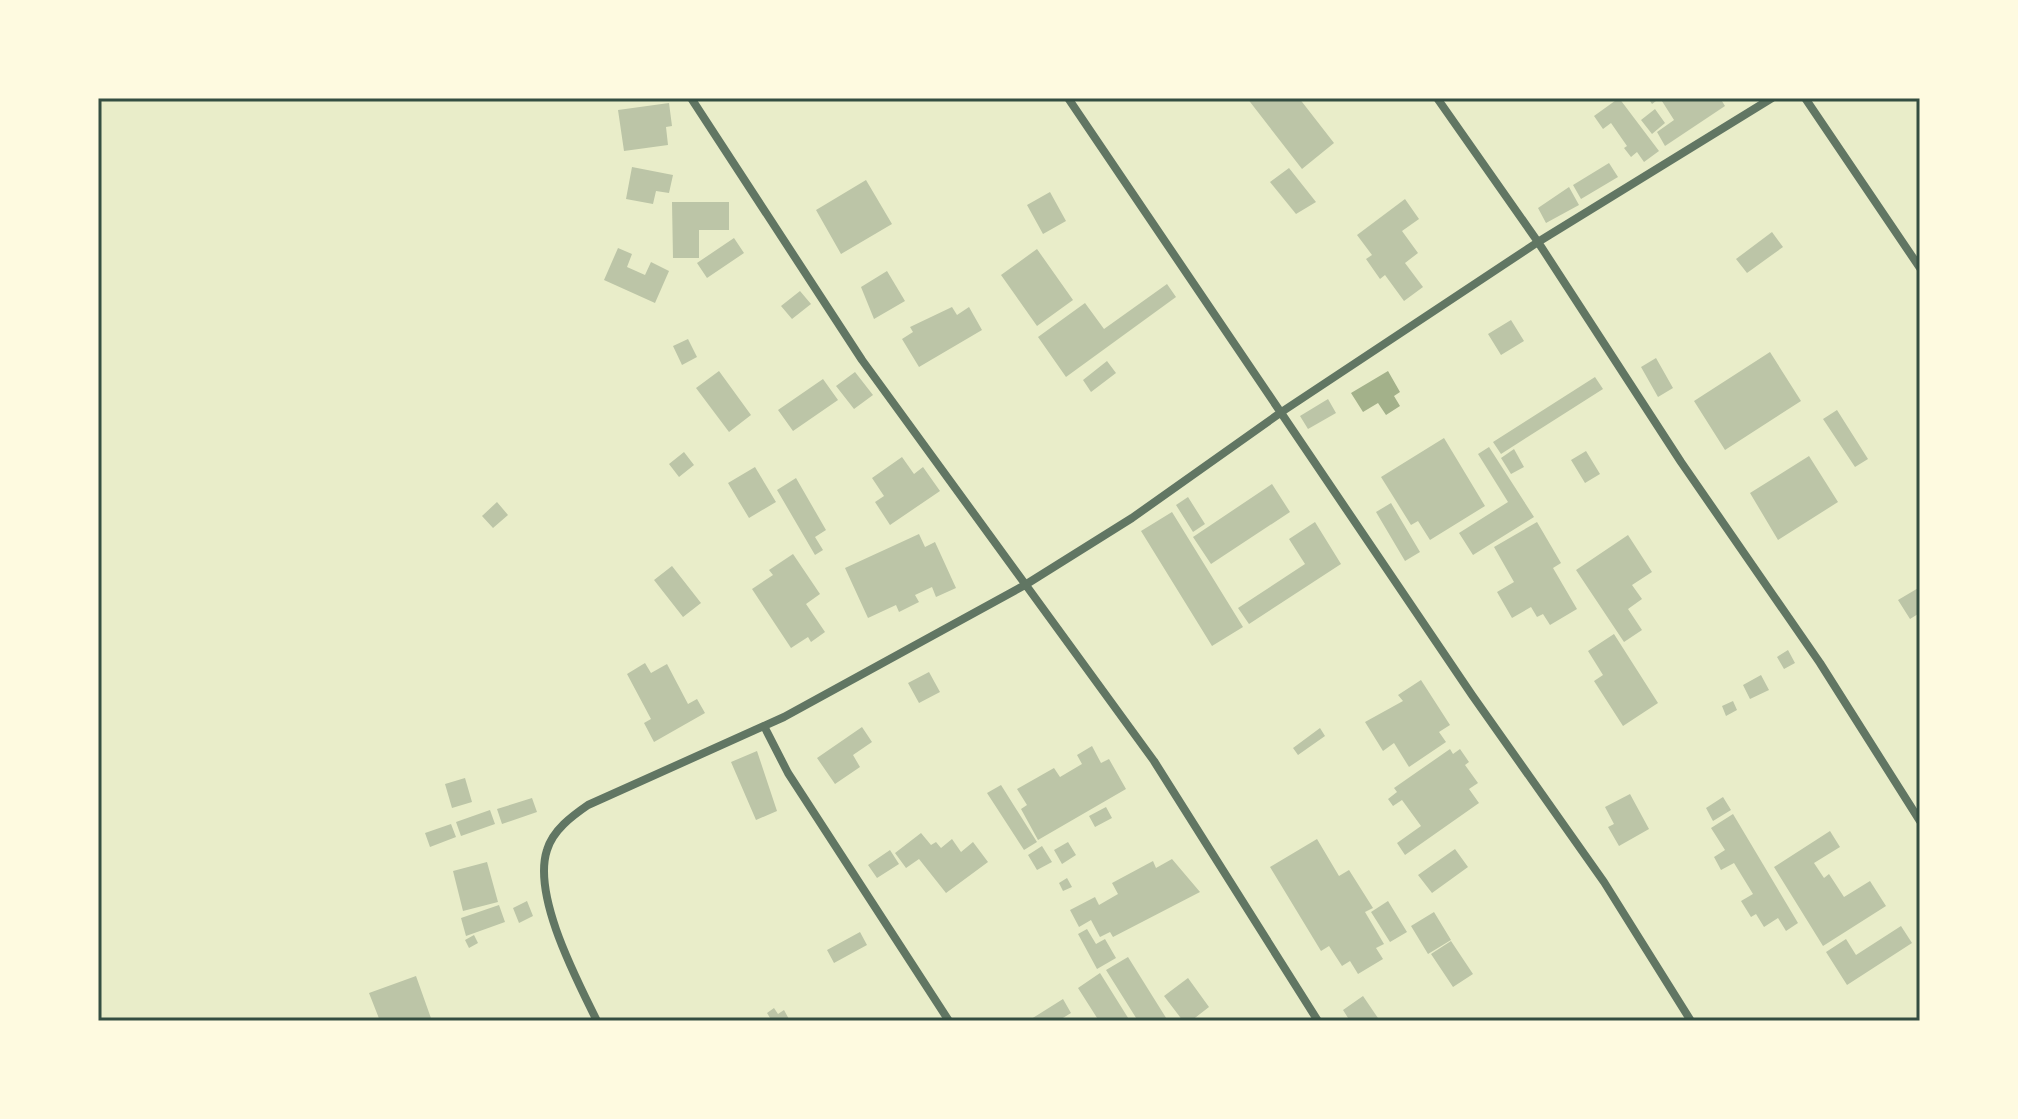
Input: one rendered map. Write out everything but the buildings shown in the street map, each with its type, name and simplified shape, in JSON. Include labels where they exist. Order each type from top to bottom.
[{"type":"street","points":[[691,98],[862,360],[1154,761],[1318,1021]]},
{"type":"street","points":[[1068,98],[1283,411],[1472,695],[1604,882],[1691,1021]]},
{"type":"street","points":[[1437,98],[1538,242],[1681,462],[1820,663],[1920,821]]},
{"type":"street","points":[[597,1021],[557,938],[544,866],[547,848],[569,818],[588,805],[816,701],[1025,585],[1132,518],[1283,411],[1538,242],[1772,98]]},
{"type":"street","points":[[1805,98],[1826,124],[1920,268]]},
{"type":"street","points":[[764,726],[788,773],[949,1021]]},
{"type":"shaded area","points":[[1388,371],[1400,392],[1394,396],[1400,406],[1386,415],[1378,403],[1363,412],[1351,393]]}]
